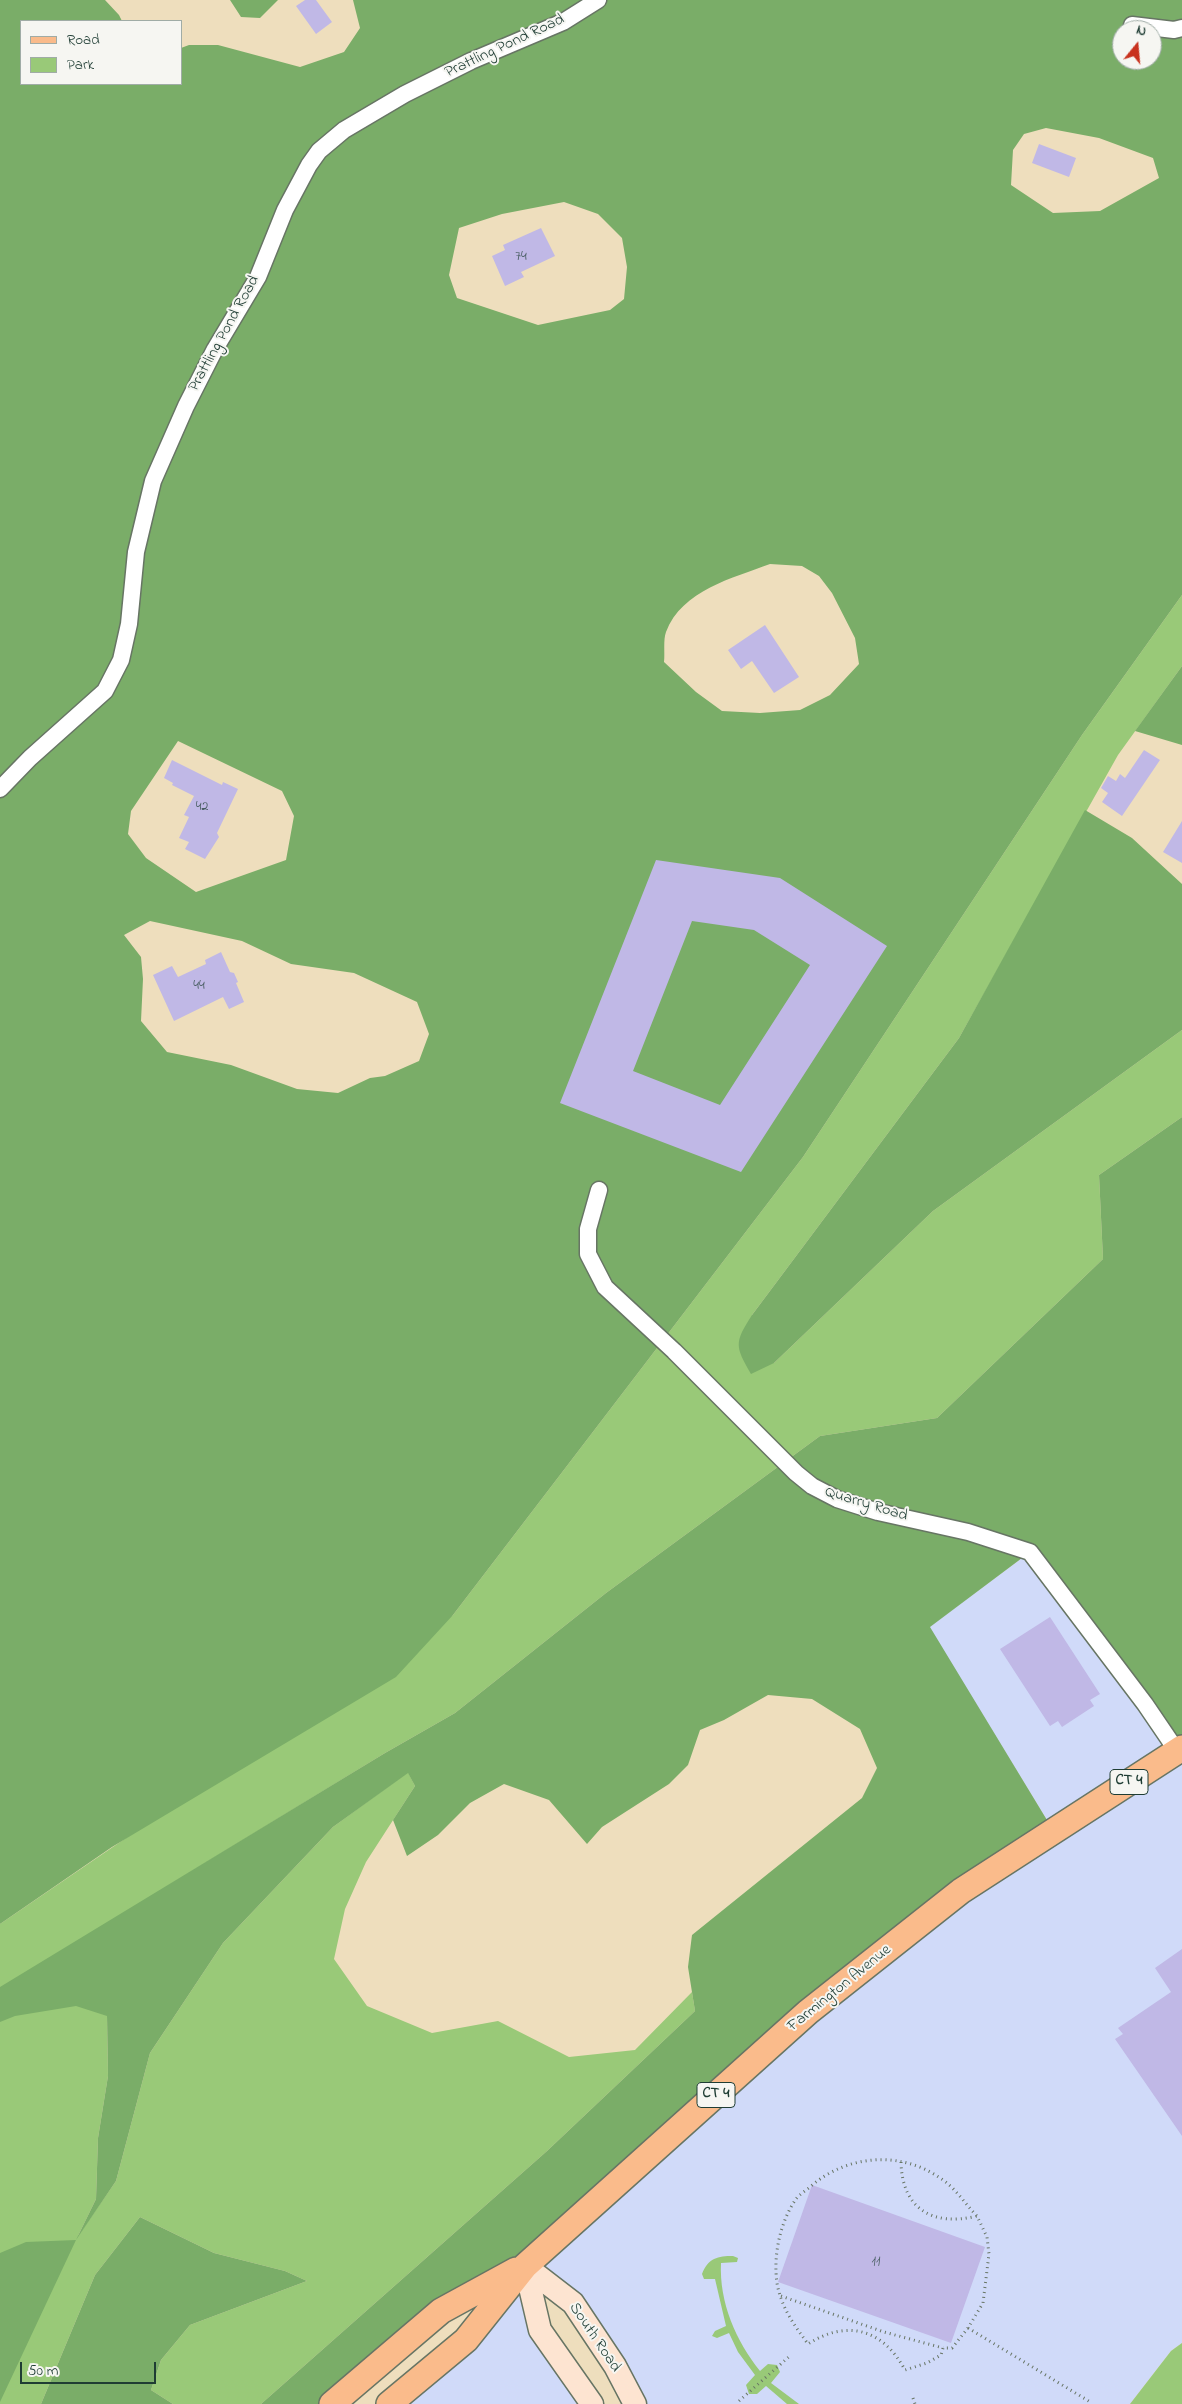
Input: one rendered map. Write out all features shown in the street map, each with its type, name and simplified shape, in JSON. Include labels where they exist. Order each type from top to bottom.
[{"type":"main road","name":"Farmington Avenue","points":[[389,2404],[466,2340],[525,2266],[808,2012],[940,1908],[984,1876],[1179,1749]]},
{"type":"main road","name":"Farmington Avenue","points":[[332,2404],[441,2310],[525,2266]]},
{"type":"main road","points":[[525,2266],[540,2330],[592,2404]]},
{"type":"main road","name":"South Road","points":[[525,2266],[573,2303],[615,2366],[635,2404]]},
{"type":"street","name":"Prattling Pond Road","points":[[0,788],[30,758],[105,691],[122,660],[129,624],[136,552],[156,473],[212,354],[258,277],[285,210],[309,165],[319,152],[344,130],[406,94],[471,61],[563,22],[598,0]]},
{"type":"street","points":[[1162,29],[1174,30],[1182,28]]},
{"type":"street","name":"Quarry Road","points":[[599,1190],[588,1229],[588,1254],[605,1287],[674,1351],[796,1473],[812,1486],[837,1499],[878,1512],[968,1532],[1030,1552],[1179,1749]]},
{"type":"path","points":[[780,2296],[884,2332],[943,2348],[952,2348],[968,2328],[983,2303],[989,2263],[987,2237],[976,2216],[962,2196],[940,2177],[927,2170],[901,2162],[880,2159],[850,2162],[821,2177],[796,2199],[780,2236],[776,2256],[777,2283],[780,2296],[791,2321],[808,2344],[818,2337],[847,2330],[859,2331],[881,2340],[897,2356],[905,2370],[927,2363],[941,2355],[943,2348]]},
{"type":"path","points":[[901,2162],[904,2187],[914,2203],[924,2211],[934,2217],[946,2220],[961,2220],[976,2216]]},
{"type":"path","points":[[968,2328],[1092,2403]]},
{"type":"path","points":[[881,2340],[884,2332]]},
{"type":"path","points":[[740,2401],[791,2355]]},
{"type":"path","points":[[913,2398],[914,2404]]},
{"type":"shaded area","points":[[1030,1552],[1145,1704],[1177,1751],[1182,1748],[1182,2343],[1171,2351],[1130,2404],[635,2404],[615,2366],[573,2303],[526,2266],[540,2330],[592,2404],[389,2404],[466,2340],[525,2266],[808,2012],[961,1891],[1053,1830],[929,1627]]},
{"type":"green space","points":[[0,0],[105,0],[122,20],[20,20],[20,85],[182,85],[182,48],[189,45],[218,45],[300,67],[344,52],[360,28],[353,0],[1182,0],[1182,595],[1082,735],[803,1157],[453,1615],[396,1677],[112,1847],[0,1924]],"holes":[[[1046,128],[1099,138],[1153,158],[1159,178],[1100,211],[1053,213],[1011,185],[1013,150],[1024,134]],[[564,202],[598,214],[622,238],[627,267],[624,299],[610,310],[538,325],[457,298],[449,275],[459,228],[502,214]],[[770,564],[802,566],[819,576],[832,593],[855,638],[859,664],[830,695],[800,710],[760,713],[722,711],[696,692],[664,662],[666,632],[674,618],[696,596],[710,587]],[[178,741],[282,791],[294,816],[286,860],[196,892],[146,858],[128,834],[131,811]],[[150,921],[242,941],[291,964],[354,973],[417,1002],[429,1034],[419,1061],[385,1076],[370,1078],[338,1093],[297,1089],[231,1065],[167,1052],[141,1021],[143,979],[141,957],[124,935]]]},
{"type":"green space","points":[[230,0],[278,0],[260,18],[241,17]]},
{"type":"green space","points":[[1182,595],[1182,666],[1118,755],[959,1038],[752,1315],[774,1363],[933,1211],[1182,1030],[1182,1117],[1099,1175],[1103,1259],[937,1418],[820,1436],[606,1593],[455,1713],[385,1753],[166,1887],[107,2016],[108,2076],[98,2138],[96,2199],[78,2236],[116,2181],[150,2053],[223,1943],[333,1827],[408,1772],[415,1786],[366,1862],[345,1909],[334,1959],[367,2006],[432,2033],[498,2021],[569,2057],[635,2050],[692,1992],[695,2011],[547,2151],[261,2404],[173,2404],[151,2390],[161,2360],[190,2325],[307,2281],[285,2271],[214,2253],[140,2217],[95,2275],[41,2404],[0,2404],[0,1924],[453,1615],[803,1157],[1082,735]]},
{"type":"green space","points":[[1182,666],[1182,745],[1135,731]]},
{"type":"green space","points":[[1085,810],[1132,838],[1182,884],[1182,1030],[933,1211],[774,1363],[751,1374],[742,1357],[739,1344],[746,1324],[959,1038]]},
{"type":"green space","points":[[1182,1117],[1182,1748],[1030,1552],[930,1627],[1053,1830],[961,1891],[525,2266],[332,2404],[261,2404],[547,2151],[695,2011],[688,1967],[692,1935],[862,1798],[877,1768],[860,1729],[812,1699],[768,1695],[724,1720],[700,1730],[688,1765],[669,1784],[602,1827],[587,1844],[549,1800],[504,1784],[470,1803],[438,1835],[407,1856],[393,1820],[415,1786],[408,1773],[333,1827],[223,1943],[150,2053],[116,2181],[76,2240],[96,2199],[98,2138],[108,2076],[107,2016],[76,2006],[15,2016],[0,2022],[0,1987],[385,1753],[455,1713],[606,1593],[820,1436],[937,1418],[1103,1259],[1099,1175]]},
{"type":"green space","points":[[140,2217],[214,2253],[285,2271],[307,2281],[190,2325],[161,2360],[151,2390],[173,2404],[41,2404],[95,2275]]},
{"type":"green space","points":[[76,2240],[0,2402],[0,2253],[26,2242]]},
{"type":"green space","points":[[733,2256],[738,2258],[737,2262],[721,2263],[721,2278],[726,2306],[737,2334],[760,2371],[768,2364],[777,2365],[780,2372],[771,2383],[799,2404],[787,2404],[766,2386],[757,2394],[749,2394],[746,2385],[755,2375],[738,2352],[729,2333],[717,2338],[712,2336],[715,2331],[726,2326],[715,2279],[704,2279],[702,2274],[710,2261]]},
{"type":"green space","points":[[1182,2343],[1182,2404],[1130,2404],[1171,2351]]},
{"type":"building","points":[[305,0],[316,0],[332,22],[316,34],[296,6]]},
{"type":"building","points":[[1039,144],[1076,158],[1069,177],[1032,163]]},
{"type":"building","points":[[541,228],[555,256],[521,272],[524,277],[505,286],[492,256],[505,250],[503,245]]},
{"type":"building","points":[[765,625],[799,677],[774,693],[752,661],[741,669],[728,650]]},
{"type":"building","points":[[1144,750],[1160,760],[1122,816],[1102,802],[1108,793],[1101,788],[1108,776],[1116,781],[1120,774],[1125,778]]},
{"type":"building","points":[[172,760],[222,785],[223,782],[238,789],[217,833],[219,837],[205,859],[185,849],[189,842],[179,838],[189,817],[184,815],[194,796],[172,785],[173,783],[164,778]]},
{"type":"building","points":[[1182,821],[1182,863],[1163,852]]},
{"type":"building","points":[[656,860],[780,878],[887,946],[741,1172],[560,1103]],"holes":[[[692,921],[754,930],[810,965],[720,1105],[633,1071]]]},
{"type":"building","points":[[221,952],[230,972],[234,973],[244,1002],[229,1009],[223,997],[174,1021],[153,975],[172,966],[178,977],[206,964],[205,960]]},
{"type":"building","points":[[1050,1617],[1100,1694],[1090,1700],[1094,1706],[1062,1727],[1058,1721],[1050,1726],[1000,1649]]},
{"type":"building","points":[[1182,1949],[1182,2136],[1115,2039],[1123,2034],[1118,2028],[1171,1992],[1155,1968]]},
{"type":"building","points":[[812,2185],[985,2247],[951,2343],[778,2282]]}]
